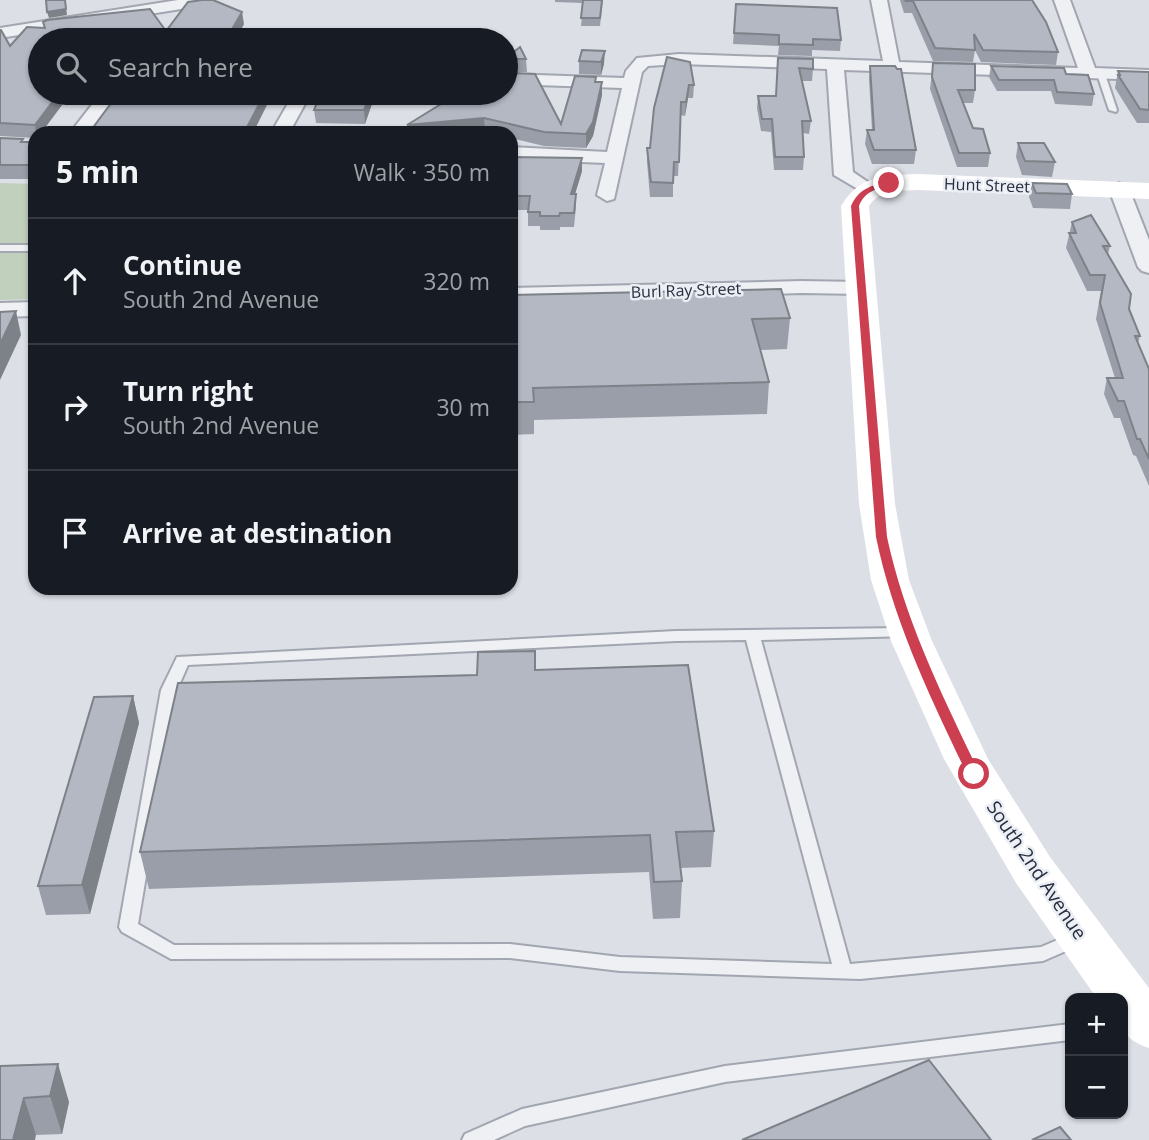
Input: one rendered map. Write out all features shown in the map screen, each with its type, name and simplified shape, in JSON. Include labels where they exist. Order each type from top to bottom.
[{"type":"street","points":[[31,28],[206,0]]},
{"type":"street","points":[[878,0],[892,67]]},
{"type":"street","points":[[1062,0],[1095,74]]},
{"type":"street","points":[[0,33],[28,29]]},
{"type":"street","points":[[607,195],[632,83],[637,66],[643,61],[679,59],[1149,75]]},
{"type":"street","points":[[835,65],[844,175],[868,189]]},
{"type":"street","points":[[518,79],[632,83]]},
{"type":"street","points":[[84,126],[101,105]]},
{"type":"street","points":[[284,126],[295,105]]},
{"type":"street","points":[[518,153],[614,158]]},
{"type":"street","name":"Hunt Street","points":[[868,189],[889,183],[918,182],[1149,191]]},
{"type":"street","name":"South 2nd Avenue","points":[[868,189],[859,197],[855,206],[881,537],[890,579],[935,694],[974,774],[1025,857],[1139,1025]]},
{"type":"street","points":[[1119,190],[1149,267]]},
{"type":"street","name":"Burl Ray Street","points":[[518,295],[800,287],[860,288]]},
{"type":"street","points":[[0,310],[28,309]]},
{"type":"lane","points":[[1095,74],[1113,110]]},
{"type":"lane","points":[[0,248],[28,248]]},
{"type":"lane","points":[[910,633],[752,634],[182,660],[169,690],[128,927],[171,952],[510,951],[620,964],[844,972],[1044,954],[1081,937]]},
{"type":"lane","points":[[752,634],[844,972]]},
{"type":"lane","points":[[472,1140],[522,1118],[725,1074],[1065,1033]]},
{"type":"green space","points":[[0,183],[28,184],[28,299],[0,300]]},
{"type":"building","points":[[46,0],[65,0],[66,9],[47,12]]},
{"type":"building","points":[[213,0],[242,12],[233,28],[168,28],[188,2]]},
{"type":"building","points":[[583,0],[602,0],[600,18],[581,18]]},
{"type":"building","points":[[905,0],[1032,0],[1046,22],[1058,52],[983,50],[974,34],[975,50],[935,48],[913,1]]},
{"type":"building","points":[[736,4],[837,8],[841,40],[813,39],[813,45],[779,44],[779,35],[734,33]]},
{"type":"building","points":[[150,9],[164,28],[45,28],[43,22],[47,20]]},
{"type":"building","points":[[27,27],[45,28],[28,28],[28,105],[50,105],[35,125],[0,123],[0,30],[10,46]]},
{"type":"building","points":[[520,47],[526,59],[518,59]]},
{"type":"building","points":[[582,50],[605,51],[601,62],[579,61]]},
{"type":"building","points":[[667,57],[690,62],[694,85],[689,85],[686,102],[681,102],[679,162],[674,162],[673,183],[651,182],[647,148],[650,148],[654,108]]},
{"type":"building","points":[[778,58],[813,59],[813,69],[799,68],[811,121],[802,121],[804,157],[775,157],[772,119],[762,119],[758,96],[776,96]]},
{"type":"building","points":[[933,63],[975,64],[975,90],[958,90],[973,128],[983,129],[990,153],[959,153],[932,77]]},
{"type":"building","points":[[870,66],[895,66],[901,69],[916,150],[874,150],[867,130],[874,130]]},
{"type":"building","points":[[991,66],[1064,68],[1066,74],[1088,75],[1094,94],[1057,92],[1054,80],[999,80]]},
{"type":"building","points":[[1118,71],[1149,72],[1149,110],[1140,109]]},
{"type":"building","points":[[518,73],[535,74],[561,124],[575,76],[596,77],[595,82],[602,82],[593,122],[586,134],[544,132],[484,118],[407,125],[439,105],[518,105]]},
{"type":"building","points":[[110,105],[259,105],[248,126],[94,126]]},
{"type":"building","points":[[316,105],[366,105],[364,110],[314,110]]},
{"type":"building","points":[[0,138],[23,139],[21,142],[28,142],[28,165],[0,165]]},
{"type":"building","points":[[1018,143],[1044,143],[1055,162],[1025,161]]},
{"type":"building","points":[[518,157],[582,158],[571,194],[576,194],[574,213],[540,216],[540,212],[528,212],[530,196],[518,196]]},
{"type":"building","points":[[1032,183],[1067,184],[1072,194],[1036,193]]},
{"type":"building","points":[[1091,215],[1110,246],[1103,246],[1131,294],[1129,309],[1140,336],[1135,336],[1149,369],[1149,459],[1140,439],[1137,439],[1124,401],[1118,401],[1107,378],[1123,378],[1100,303],[1105,275],[1090,275],[1069,233],[1076,233],[1072,222]]},
{"type":"building","points":[[781,289],[790,318],[752,319],[769,382],[533,388],[534,402],[518,402],[518,295]]},
{"type":"building","points":[[16,311],[0,344],[0,312]]},
{"type":"building","points":[[535,651],[535,670],[688,665],[714,831],[676,832],[682,881],[654,882],[650,835],[140,852],[178,683],[477,675],[478,652]]},
{"type":"building","points":[[133,696],[82,885],[38,886],[94,697]]},
{"type":"building","points":[[929,1060],[991,1140],[742,1140]]},
{"type":"building","points":[[58,1064],[50,1096],[24,1098],[13,1140],[0,1140],[0,1066]]},
{"type":"building","points":[[1060,1127],[1071,1140],[1032,1140]]},
{"type":"route","points":[[889,183],[868,189],[859,197],[855,206],[881,537],[890,579],[910,633],[935,694],[974,774]]}]
